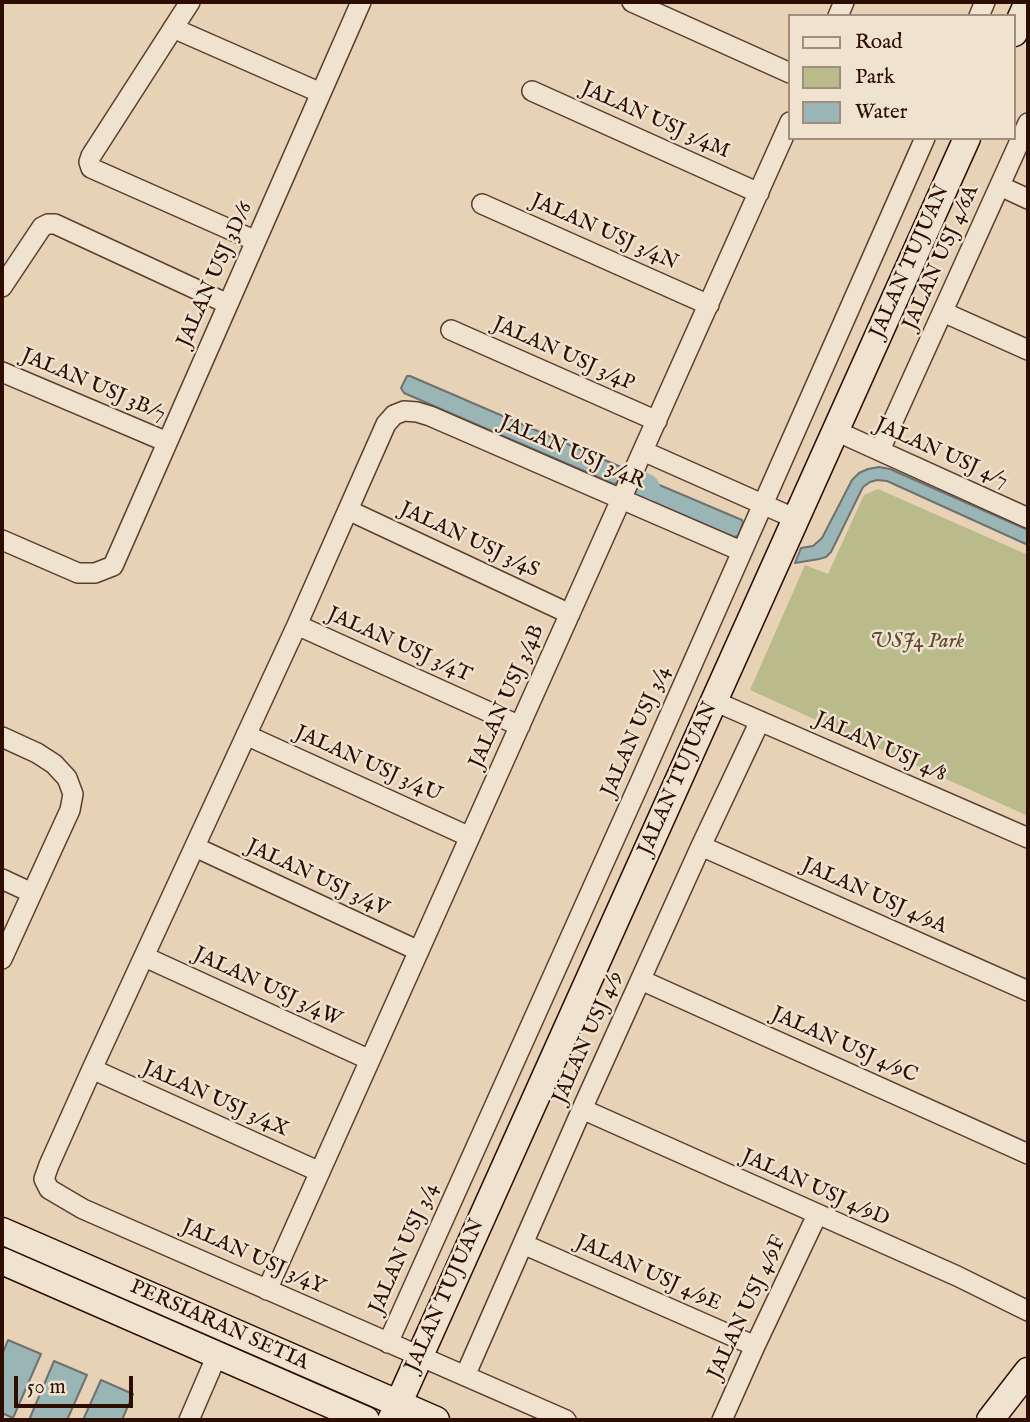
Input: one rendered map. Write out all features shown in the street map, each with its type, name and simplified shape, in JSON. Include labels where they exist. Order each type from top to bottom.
[{"type":"street","points":[[190,2],[89,162],[91,168],[256,241]]},
{"type":"street","name":"JALAN USJ 3D/6","points":[[2,540],[78,573],[95,573],[113,566],[361,2]]},
{"type":"street","points":[[632,2],[788,72]]},
{"type":"street","points":[[1016,29],[1028,2]]},
{"type":"street","points":[[173,28],[321,93]]},
{"type":"street","name":"JALAN USJ 3/4M","points":[[532,91],[758,193]]},
{"type":"street","name":"JALAN USJ 4/6A","points":[[880,450],[1028,123]]},
{"type":"street","name":"JALAN USJ 3/4B","points":[[267,1290],[788,126]]},
{"type":"street","name":"JALAN USJ 3/4","points":[[388,1343],[924,140]]},
{"type":"street","name":"JALAN TUJUAN","points":[[394,1412],[966,140]]},
{"type":"street","points":[[1000,186],[1028,198]]},
{"type":"street","name":"JALAN USJ 3/4N","points":[[482,204],[709,305]]},
{"type":"street","points":[[2,287],[42,227],[55,224],[228,304]]},
{"type":"street","points":[[943,312],[1028,350]]},
{"type":"street","name":"JALAN USJ 3/4P","points":[[451,330],[657,421]]},
{"type":"street","name":"JALAN USJ 3B/7","points":[[2,372],[167,442]]},
{"type":"street","name":"JALAN USJ 3/4R","points":[[348,510],[386,424],[394,415],[404,411],[417,412],[741,551]]},
{"type":"street","name":"JALAN USJ 4/7","points":[[836,431],[1028,518]]},
{"type":"street","points":[[643,451],[796,519]]},
{"type":"street","points":[[92,1069],[348,510]]},
{"type":"street","name":"JALAN USJ 3/4S","points":[[348,510],[570,614]]},
{"type":"street","name":"JALAN USJ 3/4T","points":[[297,625],[520,726]]},
{"type":"street","name":"JALAN USJ 4/8","points":[[715,701],[1028,838]]},
{"type":"street","name":"JALAN USJ 4/9","points":[[465,1376],[582,1109],[760,721]]},
{"type":"street","name":"JALAN USJ 3/4U","points":[[246,735],[471,837]]},
{"type":"street","points":[[2,737],[54,764],[67,778],[73,794],[70,810],[2,960]]},
{"type":"street","name":"JALAN USJ 4/9A","points":[[701,846],[1028,990]]},
{"type":"street","name":"JALAN USJ 3/4V","points":[[195,848],[419,951]]},
{"type":"street","points":[[2,879],[32,893]]},
{"type":"street","name":"JALAN USJ 3/4W","points":[[145,957],[370,1060]]},
{"type":"street","name":"JALAN USJ 4/9C","points":[[641,980],[1028,1154]]},
{"type":"street","name":"JALAN USJ 3/4Y","points":[[92,1069],[44,1178],[49,1189],[83,1209],[566,1420]]},
{"type":"street","name":"JALAN USJ 3/4X","points":[[92,1069],[320,1172]]},
{"type":"street","name":"JALAN USJ 4/9D","points":[[582,1109],[817,1215],[1026,1304]]},
{"type":"street","name":"JALAN USJ 4/9F","points":[[722,1420],[817,1215]]},
{"type":"street","name":"PERSIARAN SETIA","points":[[2,1231],[216,1324],[394,1412],[436,1420]]},
{"type":"street","name":"JALAN USJ 4/9E","points":[[523,1244],[755,1346]]},
{"type":"street","name":"PERSIARAN SETIA","points":[[2,1261],[366,1420]]},
{"type":"street","points":[[188,1420],[220,1348],[221,1336],[216,1324]]},
{"type":"street","points":[[990,1420],[1028,1371]]},
{"type":"green space","name":"USJ4 Park","points":[[878,489],[1028,555],[1028,816],[750,690],[805,565],[828,574],[864,495]]},
{"type":"water","points":[[407,376],[621,467],[617,483],[404,393],[401,388]]},
{"type":"water","points":[[879,467],[890,469],[1028,530],[1028,545],[887,481],[877,480],[863,487],[831,552],[826,557],[795,563],[801,548],[813,546],[822,538],[852,480],[859,473]]},
{"type":"water","points":[[650,481],[742,520],[738,536],[734,537],[644,498],[643,494]]},
{"type":"water","points":[[8,1340],[41,1354],[13,1418],[2,1413],[2,1355]]},
{"type":"water","points":[[54,1361],[87,1375],[67,1420],[29,1420]]},
{"type":"water","points":[[101,1380],[133,1394],[122,1420],[83,1420]]},
{"type":"waterway","points":[[642,486],[646,488]]}]
